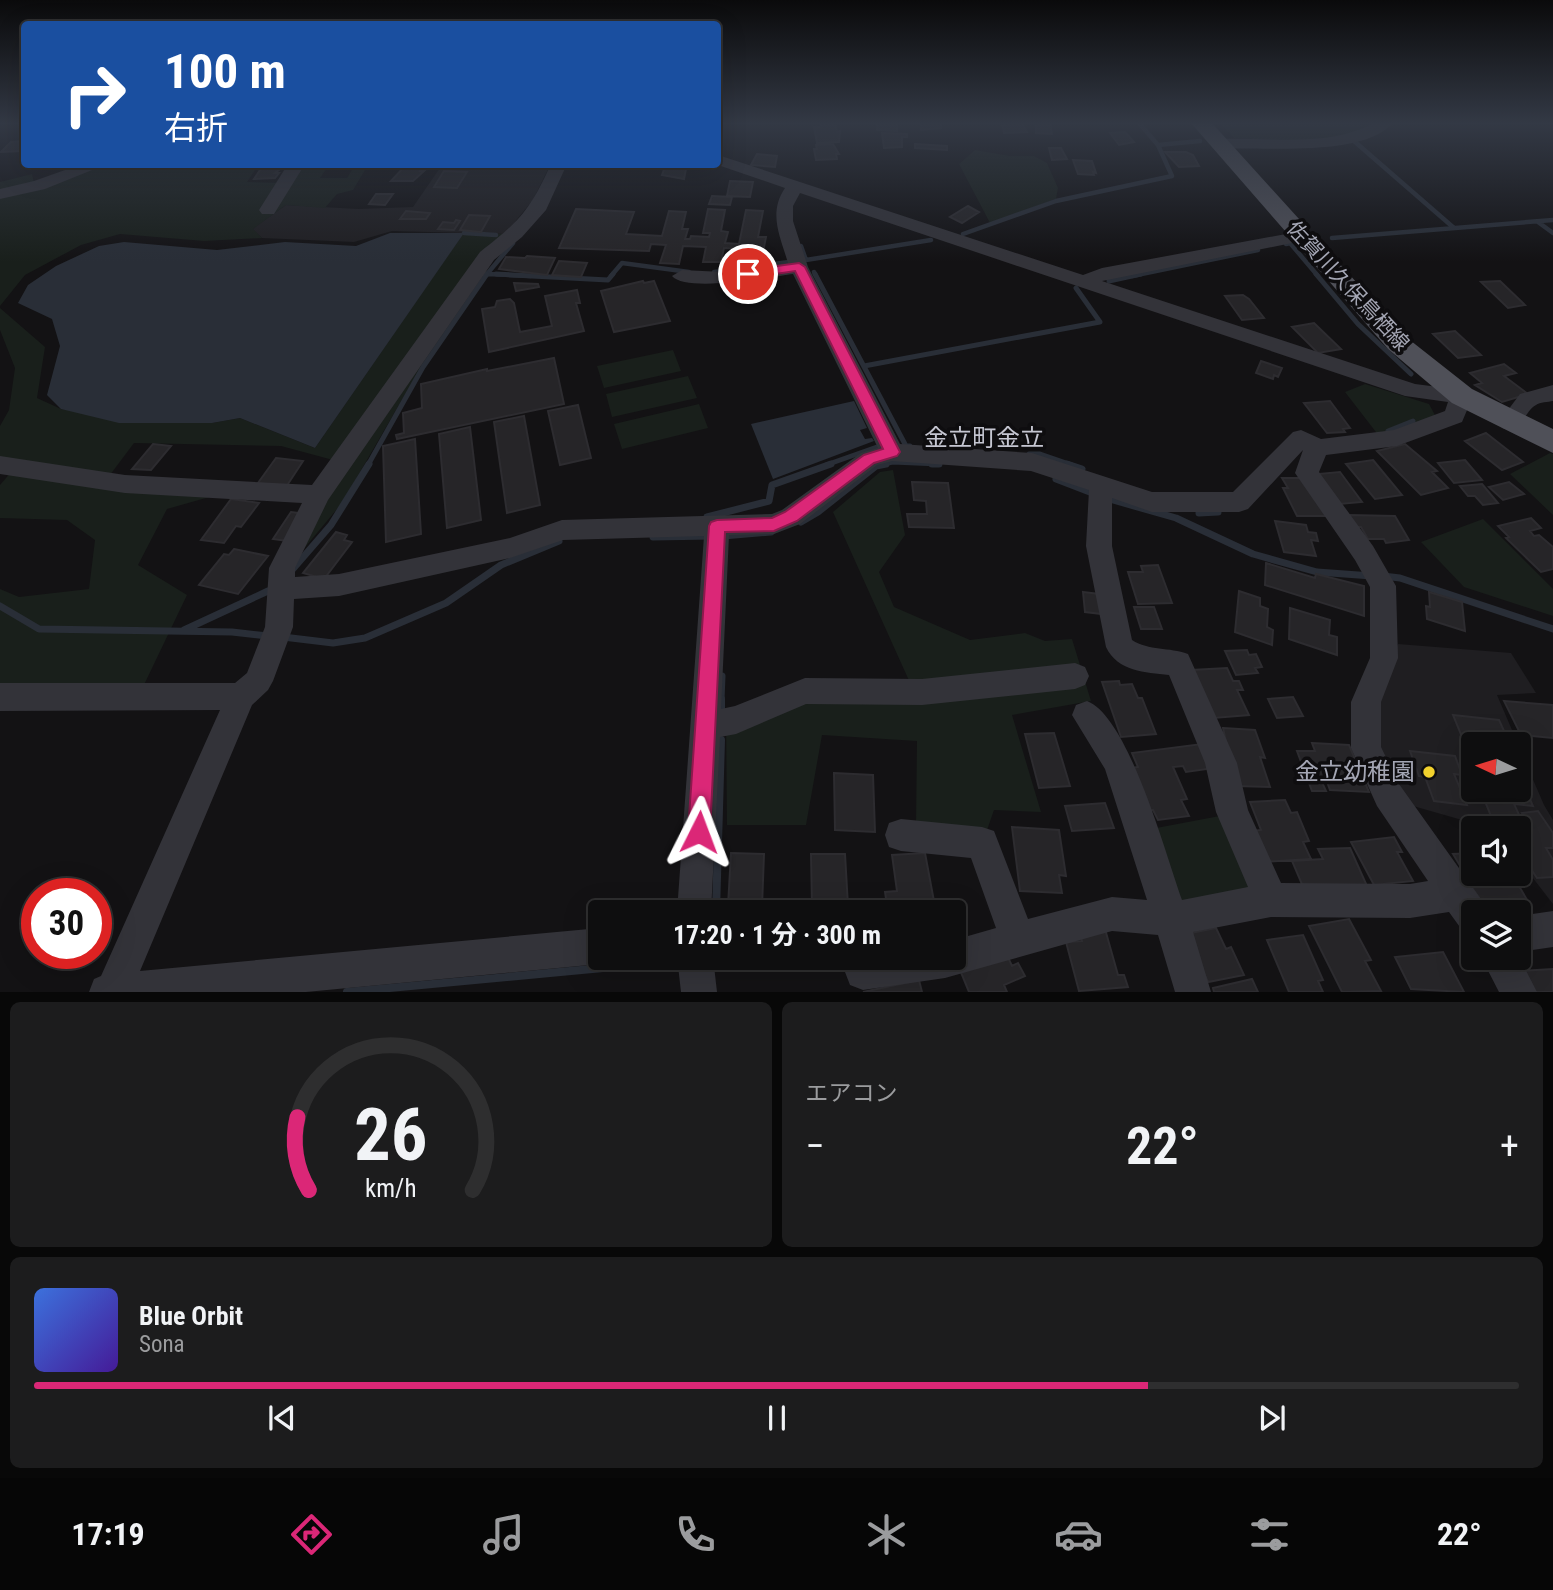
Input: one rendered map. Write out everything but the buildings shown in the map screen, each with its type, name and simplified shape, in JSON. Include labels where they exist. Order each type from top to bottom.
[{"type":"main road","name":"佐賀川久保鳥栖線","points":[[1243,169],[1397,343],[1462,396],[1553,442]]},
{"type":"street","points":[[0,194],[38,185],[84,169]]},
{"type":"street","points":[[268,210],[295,169]]},
{"type":"street","points":[[113,991],[241,696],[258,681],[275,637],[282,589],[282,568],[318,495],[487,256],[516,233],[540,206],[557,169]]},
{"type":"street","points":[[282,589],[339,585],[510,548],[562,530],[716,538],[774,524],[791,517],[869,459],[892,452],[1032,462],[1099,495],[1152,502],[1239,502],[1301,439],[1318,447],[1397,438],[1454,416],[1462,396],[1413,391],[746,169]]},
{"type":"street","points":[[797,186],[790,192],[784,206],[784,221],[799,267],[892,452]]},
{"type":"street","points":[[1084,281],[1102,274],[1302,236]]},
{"type":"street","points":[[682,276],[723,278],[799,267]]},
{"type":"street","points":[[1510,422],[1528,399],[1553,393]]},
{"type":"street","points":[[1318,447],[1307,474],[1377,577],[1384,657],[1366,702],[1366,748],[1388,795],[1461,900]]},
{"type":"street","points":[[0,465],[125,484],[318,495]]},
{"type":"street","points":[[1099,495],[1103,574],[1120,647],[1137,659],[1178,663],[1221,763],[1232,812],[1271,900]]},
{"type":"street","points":[[695,900],[716,538]]},
{"type":"street","points":[[705,726],[736,720],[805,691],[922,692],[1075,676]]},
{"type":"street","points":[[0,697],[241,696]]},
{"type":"street","points":[[1087,715],[1118,762],[1193,992]]},
{"type":"street","points":[[901,835],[982,843],[1018,939]]},
{"type":"street","points":[[863,972],[945,960],[1112,914],[1171,919],[1271,900],[1410,901],[1461,906]]},
{"type":"street","points":[[1531,932],[1553,929]]},
{"type":"street","points":[[107,992],[588,947]]},
{"type":"street","points":[[696,970],[699,992]]},
{"type":"street","points":[[1506,970],[1519,992]]},
{"type":"shaded area","points":[[86,169],[255,169],[247,182],[288,183],[299,169],[326,169],[320,178],[347,178],[352,169],[365,169],[353,190],[337,194],[325,208],[286,205],[253,229],[262,238],[204,241],[120,234],[81,245],[25,275],[0,306],[0,182],[32,174],[34,183]]},
{"type":"shaded area","points":[[439,169],[548,169],[533,200],[505,234],[392,231],[354,242],[262,238],[252,229],[286,205],[358,209],[413,207]]},
{"type":"shaded area","points":[[962,169],[1050,169],[1058,188],[1056,199],[990,223]]},
{"type":"shaded area","points":[[464,232],[505,234],[490,265],[421,367],[342,503],[287,569],[348,464],[281,446],[134,443],[110,475],[220,494],[167,509],[138,565],[187,595],[142,689],[0,695],[0,589],[19,597],[89,589],[95,540],[67,520],[0,518],[0,485],[18,464],[0,460],[0,426],[9,410],[15,368],[0,330],[0,308],[45,347],[37,398],[61,409],[212,423],[240,418],[315,448]]},
{"type":"shaded area","points":[[390,233],[464,233],[315,448],[240,418],[212,423],[119,423],[61,409],[47,395],[60,346],[52,319],[18,303],[28,285],[56,266],[99,246],[124,242],[217,250],[285,242],[356,246]]},
{"type":"shaded area","points":[[673,350],[681,371],[604,388],[597,366]]},
{"type":"shaded area","points":[[688,376],[697,398],[612,417],[606,394]]},
{"type":"shaded area","points":[[1365,384],[1429,404],[1436,417],[1379,436],[1345,392]]},
{"type":"shaded area","points":[[854,401],[867,428],[860,430],[865,439],[872,438],[874,441],[773,479],[751,424]]},
{"type":"shaded area","points":[[699,404],[708,428],[622,449],[614,424]]},
{"type":"shaded area","points":[[1550,453],[1553,454],[1553,515],[1510,474]]},
{"type":"shaded area","points":[[893,470],[905,535],[879,572],[894,607],[970,640],[1025,633],[1045,641],[1072,639],[1091,701],[1012,715],[1041,812],[994,810],[986,833],[916,825],[917,741],[822,735],[806,825],[727,825],[726,714],[911,685],[833,512],[880,472]]},
{"type":"shaded area","points":[[1483,519],[1553,589],[1553,616],[1464,587],[1421,542]]},
{"type":"shaded area","name":"金立幼稚園","points":[[1398,644],[1511,653],[1536,693],[1497,695],[1513,732],[1461,732],[1461,802],[1531,802],[1531,775],[1553,820],[1553,904],[1531,876],[1531,816],[1461,816],[1461,820],[1399,802],[1375,754],[1374,706]]},
{"type":"shaded area","points":[[1225,815],[1262,893],[1175,910],[1151,829]]},
{"type":"waterway","points":[[963,234],[1056,201],[1172,176],[1169,169]]},
{"type":"waterway","points":[[1387,169],[1454,228]]},
{"type":"waterway","points":[[1332,238],[1553,220]]},
{"type":"waterway","points":[[1538,222],[1553,233]]},
{"type":"waterway","points":[[464,233],[496,235]]},
{"type":"waterway","points":[[801,246],[806,260],[931,240]]},
{"type":"waterway","points":[[487,274],[513,243]]},
{"type":"waterway","points":[[1286,244],[1290,243],[1318,276]]},
{"type":"waterway","points":[[1132,276],[1258,250]]},
{"type":"waterway","points":[[714,272],[789,262]]},
{"type":"waterway","points":[[611,276],[622,263],[689,272]]},
{"type":"waterway","points":[[368,465],[423,367],[487,274]]},
{"type":"waterway","points":[[487,274],[531,276]]},
{"type":"waterway","points":[[496,274],[608,280],[613,274]]},
{"type":"waterway","points":[[815,274],[906,446],[910,446]]},
{"type":"waterway","points":[[1109,281],[1141,274]]},
{"type":"waterway","points":[[1316,274],[1358,324],[1411,374]]},
{"type":"waterway","points":[[864,366],[1100,322],[1076,288]]},
{"type":"waterway","points":[[1388,431],[1413,421]]},
{"type":"waterway","points":[[826,465],[877,447]]},
{"type":"waterway","points":[[1029,454],[1040,454],[1072,465]]},
{"type":"waterway","points":[[878,465],[893,462],[939,464],[932,464]]},
{"type":"waterway","points":[[292,570],[331,525],[369,464]]},
{"type":"waterway","points":[[707,517],[769,501],[772,485],[831,464]]},
{"type":"waterway","points":[[801,522],[818,512],[876,466],[886,464]]},
{"type":"waterway","points":[[1067,464],[1082,469]]},
{"type":"waterway","points":[[1056,479],[1095,494]]},
{"type":"waterway","points":[[1106,498],[1176,518],[1253,554],[1317,572],[1372,576]]},
{"type":"waterway","points":[[1199,513],[1218,512]]},
{"type":"waterway","points":[[723,536],[771,532]]},
{"type":"waterway","points":[[653,537],[712,536]]},
{"type":"waterway","points":[[283,637],[333,643],[365,638],[446,603],[501,565],[559,541]]},
{"type":"waterway","points":[[1383,576],[1400,578],[1553,629]]},
{"type":"waterway","points":[[184,630],[268,591]]},
{"type":"waterway","points":[[0,606],[39,629],[232,632],[268,636]]},
{"type":"waterway","points":[[721,700],[722,676]]},
{"type":"waterway","points":[[721,700],[721,709]]},
{"type":"waterway","points":[[716,900],[721,740]]},
{"type":"waterway","points":[[347,992],[588,969]]},
{"type":"place","name":"金立幼稚園","points":[[1429,772]]},
{"type":"district","name":"金立町金立","points":[[984,438]]},
{"type":"route","points":[[699,832],[717,526],[774,524],[791,517],[869,459],[892,452],[799,267],[748,274]]}]
